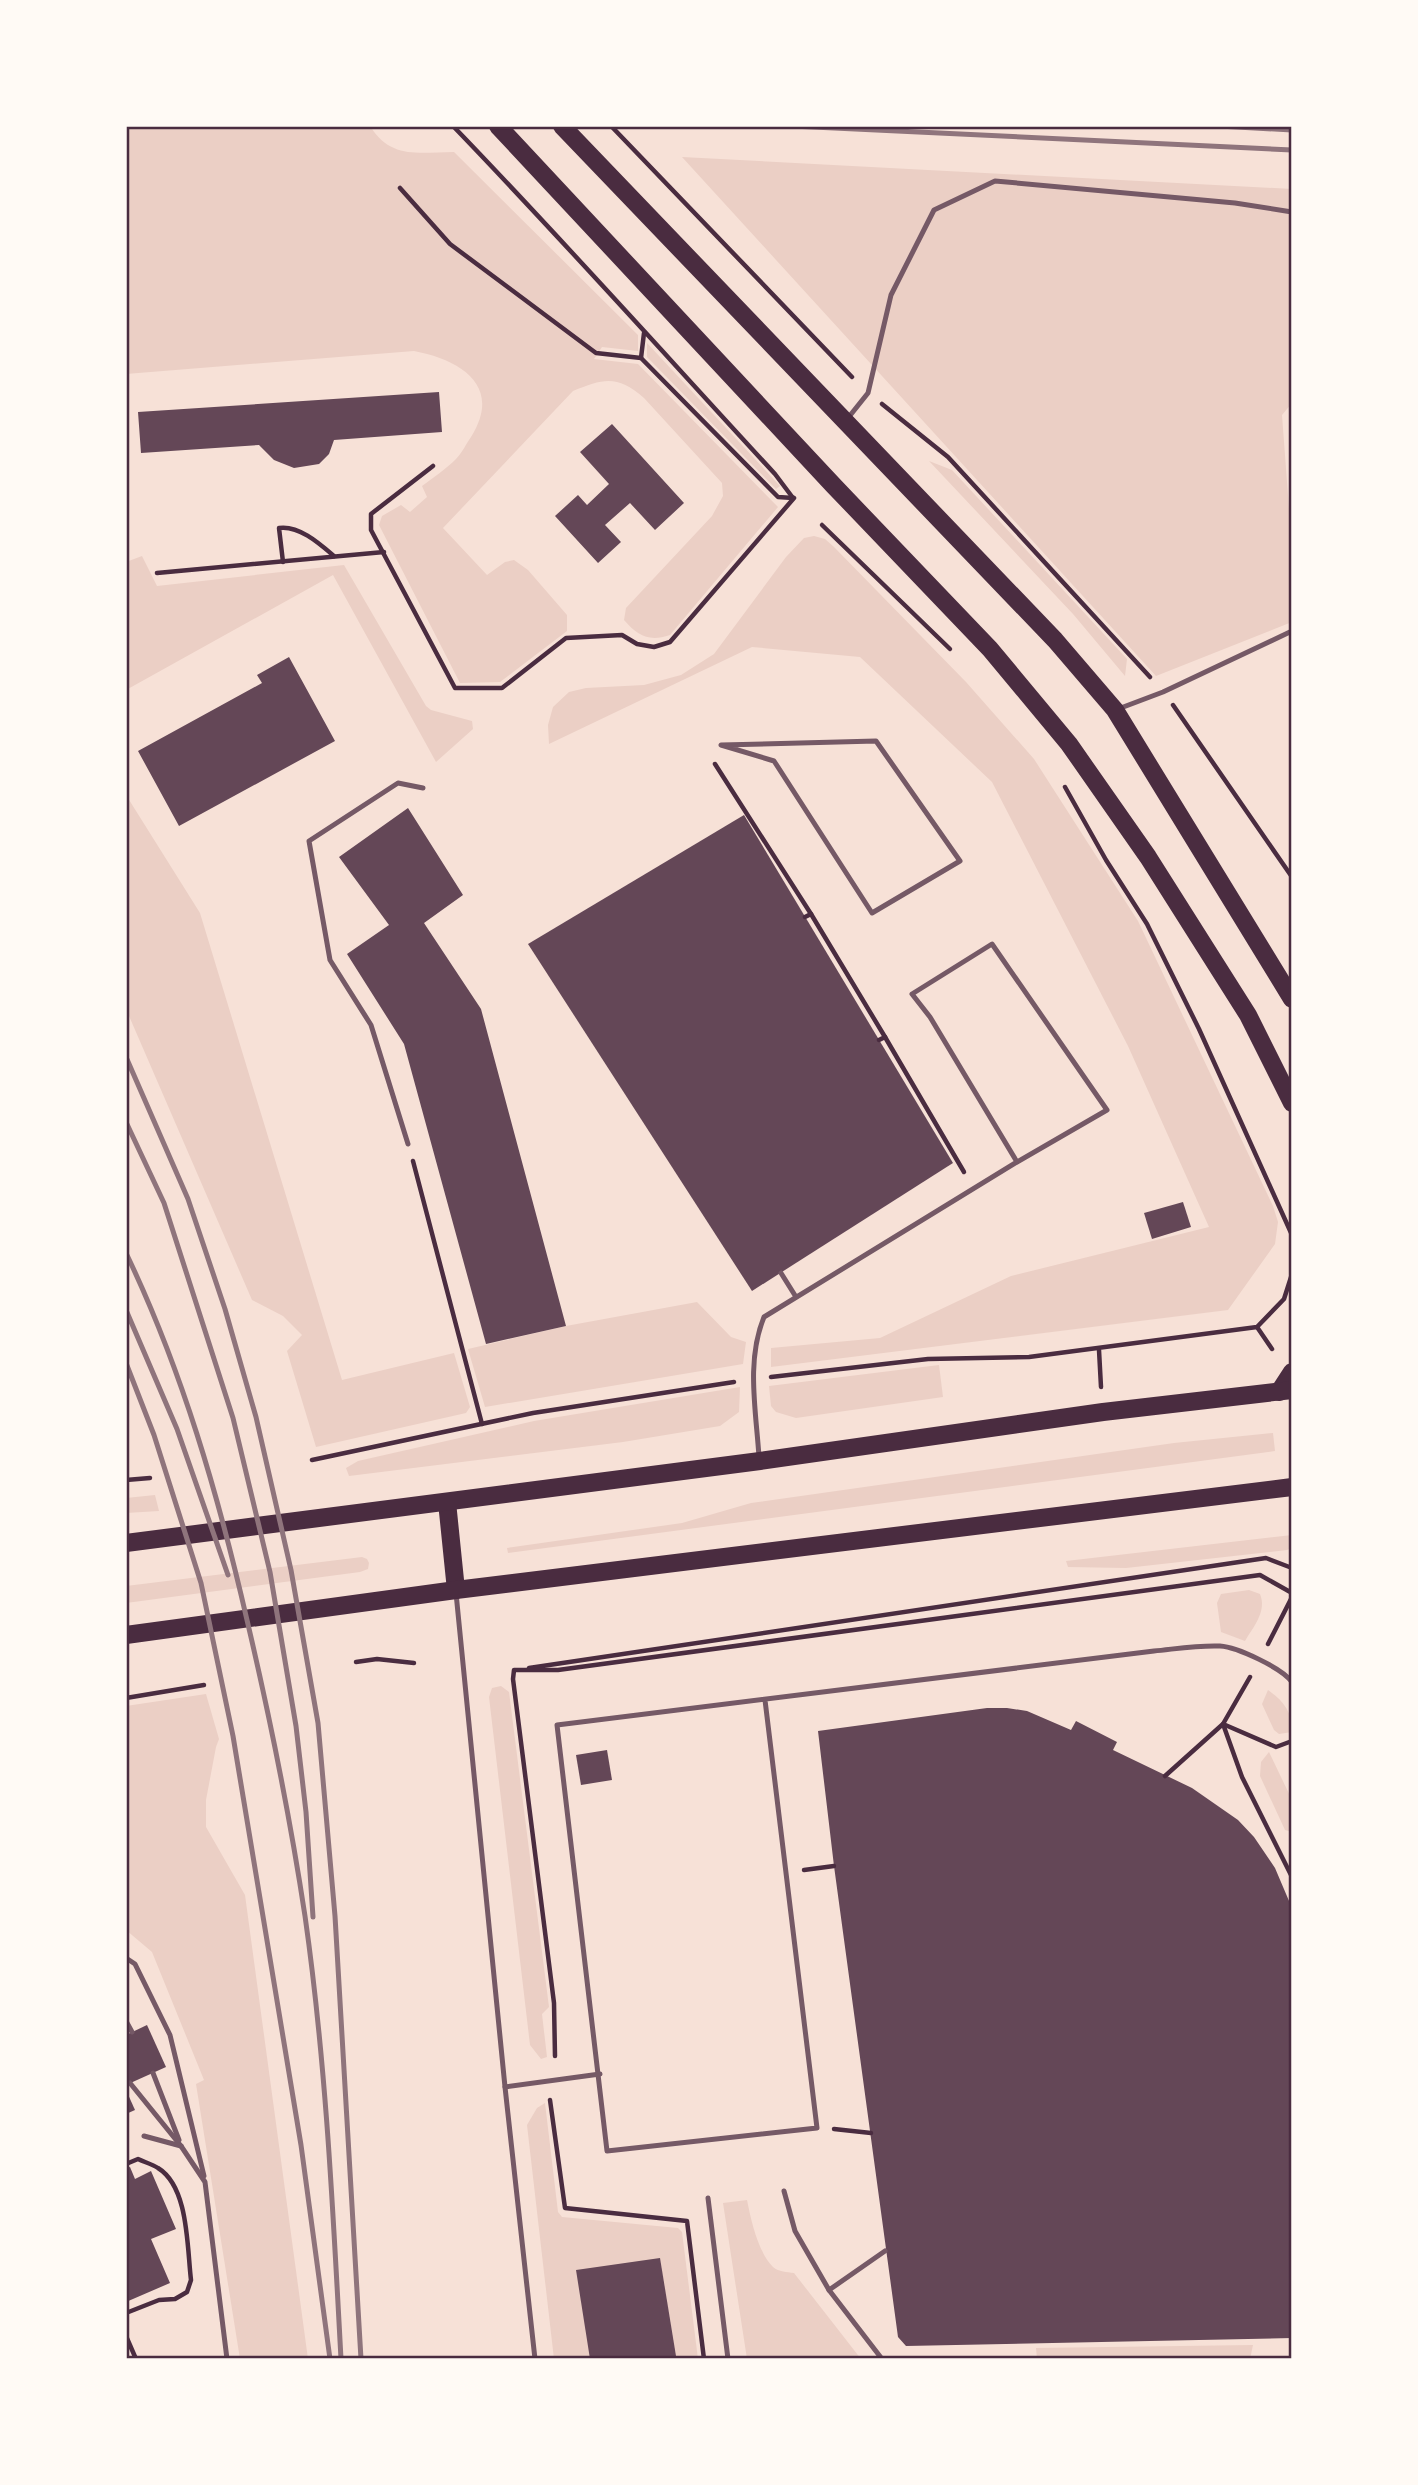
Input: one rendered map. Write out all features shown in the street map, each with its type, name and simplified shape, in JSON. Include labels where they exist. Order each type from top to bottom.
[{"type":"main road","points":[[498,126],[990,649],[1069,744],[1148,857],[1248,1015],[1292,1102]]},
{"type":"main road","points":[[562,126],[1055,640],[1115,710],[1291,997]]},
{"type":"main road","points":[[126,1543],[760,1461],[1103,1412],[1285,1391],[1292,1372]]},
{"type":"main road","points":[[126,1635],[456,1590],[1292,1487]]},
{"type":"main road","points":[[447,1502],[456,1590]]},
{"type":"lane","points":[[846,421],[868,393],[891,295],[934,210],[995,181],[1235,202],[1292,212]]},
{"type":"lane","points":[[1115,710],[1163,692],[1292,631]]},
{"type":"lane","points":[[876,741],[960,861],[872,913],[775,761],[721,745],[876,741]]},
{"type":"lane","points":[[408,1144],[371,1025],[330,960],[309,841],[398,783],[423,788]]},
{"type":"lane","points":[[760,1461],[753,1379],[758,1332],[764,1317],[1107,1110],[992,944],[912,994],[930,1017],[1017,1162]]},
{"type":"lane","points":[[781,1273],[796,1297]]},
{"type":"lane","points":[[456,1590],[505,2087],[536,2359]]},
{"type":"lane","points":[[765,1700],[817,2128],[607,2151],[557,1725],[1154,1651],[1222,1646],[1260,1660],[1288,1676],[1292,1682]]},
{"type":"lane","points":[[126,1958],[135,1964],[170,2035],[205,2182],[227,2359]]},
{"type":"lane","points":[[126,2021],[132,2032]]},
{"type":"lane","points":[[153,2073],[181,2146]]},
{"type":"lane","points":[[505,2087],[600,2074]]},
{"type":"lane","points":[[130,2083],[181,2146],[205,2182]]},
{"type":"lane","points":[[144,2136],[181,2146]]},
{"type":"lane","points":[[784,2191],[794,2231],[829,2290],[882,2359]]},
{"type":"lane","points":[[708,2198],[728,2359]]},
{"type":"lane","points":[[829,2290],[886,2251]]},
{"type":"path","points":[[453,126],[546,222],[794,498]]},
{"type":"path","points":[[613,128],[868,393],[948,457],[1163,692],[1292,877]]},
{"type":"path","points":[[400,188],[450,244],[596,354],[641,358],[778,497],[794,498]]},
{"type":"path","points":[[641,358],[644,332]]},
{"type":"path","points":[[433,466],[371,514],[370,530],[455,688],[502,688],[566,638],[622,635],[637,644],[654,647],[670,642],[794,498]]},
{"type":"path","points":[[822,525],[960,658]]},
{"type":"path","points":[[283,562],[279,528],[286,527],[316,540],[335,557]]},
{"type":"path","points":[[158,573],[384,552]]},
{"type":"path","points":[[713,761],[811,914],[973,1189]]},
{"type":"path","points":[[1060,778],[1106,860],[1147,924],[1199,1029],[1292,1235]]},
{"type":"path","points":[[805,918],[811,914]]},
{"type":"path","points":[[879,1040],[885,1037]]},
{"type":"path","points":[[408,1144],[482,1424]]},
{"type":"path","points":[[770,1377],[928,1359],[1029,1357],[1099,1350],[1257,1327],[1284,1299],[1292,1274]]},
{"type":"path","points":[[1257,1327],[1272,1349]]},
{"type":"path","points":[[1099,1350],[1103,1412]]},
{"type":"path","points":[[312,1460],[533,1413],[739,1381]]},
{"type":"path","points":[[126,1480],[150,1478]]},
{"type":"path","points":[[514,1670],[1266,1558],[1292,1568]]},
{"type":"path","points":[[356,1662],[377,1659],[414,1663]]},
{"type":"path","points":[[126,1698],[204,1685]]},
{"type":"path","points":[[1223,1724],[1276,1747],[1292,1741]]},
{"type":"path","points":[[1165,1776],[1223,1724]]},
{"type":"path","points":[[1223,1724],[1242,1777],[1289,1866],[1292,1877]]},
{"type":"path","points":[[786,1872],[834,1866]]},
{"type":"path","points":[[550,2099],[565,2208],[687,2221],[704,2359]]},
{"type":"path","points":[[817,2128],[871,2133]]},
{"type":"path","points":[[126,2164],[138,2159],[160,2168],[173,2183],[181,2200],[191,2280],[187,2292],[176,2299],[159,2300],[126,2313]]},
{"type":"path","points":[[126,2336],[136,2359]]},
{"type":"shaded area","points":[[126,126],[370,126],[378,137],[397,149],[418,153],[454,152],[638,335],[638,351],[602,347],[594,359],[638,364],[778,507],[670,635],[650,638],[639,634],[624,620],[626,608],[712,516],[723,496],[722,483],[644,398],[626,385],[602,381],[573,391],[443,528],[487,575],[505,562],[514,560],[528,570],[567,615],[567,631],[500,682],[460,683],[379,525],[382,516],[401,505],[410,512],[427,497],[422,486],[456,459],[471,437],[480,419],[482,403],[472,378],[447,361],[414,351],[126,374]]},
{"type":"shaded area","points":[[682,157],[1292,189],[1292,403],[1282,415],[1292,549],[1292,622],[1156,676]]},
{"type":"shaded area","points":[[647,343],[780,486],[776,489],[647,357]]},
{"type":"shaded area","points":[[929,461],[952,470],[1127,659],[1125,676],[1073,614]]},
{"type":"shaded area","points":[[814,536],[825,539],[834,547],[966,682],[1034,759],[1138,921],[1273,1206],[1278,1222],[1275,1244],[1228,1310],[771,1367],[771,1348],[880,1338],[1011,1276],[1209,1227],[1128,1046],[992,782],[860,657],[752,647],[549,744],[548,725],[553,707],[569,692],[586,688],[644,685],[681,675],[714,654],[786,557],[804,538]]},
{"type":"shaded area","points":[[142,556],[157,586],[344,565],[426,706],[431,710],[472,721],[473,729],[436,762],[333,575],[126,690],[126,562]]},
{"type":"shaded area","points":[[126,795],[200,913],[342,1380],[454,1353],[470,1407],[466,1413],[316,1447],[287,1351],[302,1335],[283,1316],[252,1300],[126,1009]]},
{"type":"shaded area","points":[[697,1302],[731,1337],[746,1342],[743,1364],[485,1407],[468,1349],[566,1326]]},
{"type":"shaded area","points":[[939,1365],[943,1397],[796,1418],[776,1412],[771,1406],[769,1386]]},
{"type":"shaded area","points":[[740,1387],[739,1412],[720,1426],[623,1442],[349,1476],[346,1468],[358,1461],[534,1421]]},
{"type":"shaded area","points":[[1273,1433],[1275,1451],[508,1553],[507,1548],[682,1523],[751,1503],[1174,1443]]},
{"type":"shaded area","points":[[155,1495],[159,1511],[126,1513],[126,1498]]},
{"type":"shaded area","points":[[1292,1535],[1292,1548],[1287,1550],[1126,1568],[1068,1567],[1066,1561]]},
{"type":"shaded area","points":[[362,1557],[369,1563],[368,1569],[360,1572],[126,1603],[126,1586]]},
{"type":"shaded area","points":[[1249,1590],[1260,1594],[1262,1606],[1259,1618],[1245,1641],[1221,1632],[1217,1603],[1221,1594]]},
{"type":"shaded area","points":[[501,1686],[509,1692],[549,2007],[542,2014],[547,2057],[541,2059],[530,2045],[489,1697],[492,1688]]},
{"type":"shaded area","points":[[1268,1690],[1279,1698],[1286,1708],[1292,1732],[1279,1734],[1274,1730],[1262,1704]]},
{"type":"shaded area","points":[[206,1694],[219,1739],[206,1800],[206,1827],[245,1895],[308,2359],[240,2359],[196,2084],[204,2080],[152,1952],[126,1930],[126,1706]]},
{"type":"shaded area","points":[[1269,1752],[1292,1800],[1292,1832],[1285,1830],[1260,1776],[1261,1762]]},
{"type":"shaded area","points":[[545,2103],[558,2212],[562,2217],[678,2228],[682,2232],[698,2359],[554,2359],[527,2125],[537,2108]]},
{"type":"shaded area","points":[[747,2200],[756,2235],[768,2261],[778,2270],[794,2273],[861,2359],[747,2359],[723,2203]]},
{"type":"shaded area","points":[[1253,2345],[1250,2359],[1037,2359],[1036,2348]]},
{"type":"building","points":[[439,392],[442,432],[334,440],[329,454],[319,464],[294,468],[274,460],[259,445],[141,453],[138,412]]},
{"type":"building","points":[[612,424],[684,503],[655,530],[630,503],[605,525],[621,542],[598,563],[555,516],[578,495],[587,505],[609,484],[580,452]]},
{"type":"building","points":[[289,657],[335,741],[179,826],[138,751],[262,683],[257,675]]},
{"type":"building","points":[[408,808],[463,895],[424,923],[481,1009],[566,1326],[486,1344],[404,1044],[347,954],[389,925],[339,857]]},
{"type":"building","points":[[744,815],[953,1163],[752,1291],[528,944]]},
{"type":"building","points":[[1183,1202],[1191,1227],[1152,1239],[1144,1213]]},
{"type":"building","points":[[987,1708],[1027,1711],[1071,1730],[1076,1721],[1117,1742],[1113,1750],[1192,1788],[1238,1820],[1254,1837],[1275,1868],[1292,1908],[1292,2338],[906,2346],[898,2337],[818,1731]]},
{"type":"building","points":[[607,1750],[612,1780],[581,1785],[576,1755]]},
{"type":"building","points":[[147,2025],[166,2067],[126,2085],[126,2035]]},
{"type":"building","points":[[126,2090],[135,2110],[126,2114]]},
{"type":"building","points":[[130,2167],[135,2179],[151,2171],[176,2229],[151,2239],[170,2283],[126,2302],[126,2168]]},
{"type":"building","points":[[660,2258],[676,2356],[652,2359],[590,2359],[576,2270]]},
{"type":"railway","points":[[792,126],[1292,150]]},
{"type":"railway","points":[[1219,126],[1292,130]]},
{"type":"railway","points":[[126,1057],[188,1199],[225,1309],[256,1417],[291,1570],[318,1723],[335,1916],[361,2359]]},
{"type":"railway","points":[[126,1122],[164,1203],[233,1418],[270,1572],[296,1726],[306,1812],[313,1917]]},
{"type":"railway","points":[[126,1253],[181,1387],[211,1479],[247,1620],[279,1768],[305,1916],[318,2026],[328,2137],[341,2359]]},
{"type":"railway","points":[[126,1310],[177,1429],[228,1575]]},
{"type":"railway","points":[[126,1363],[154,1435],[201,1583],[233,1736],[301,2145],[330,2359]]}]
